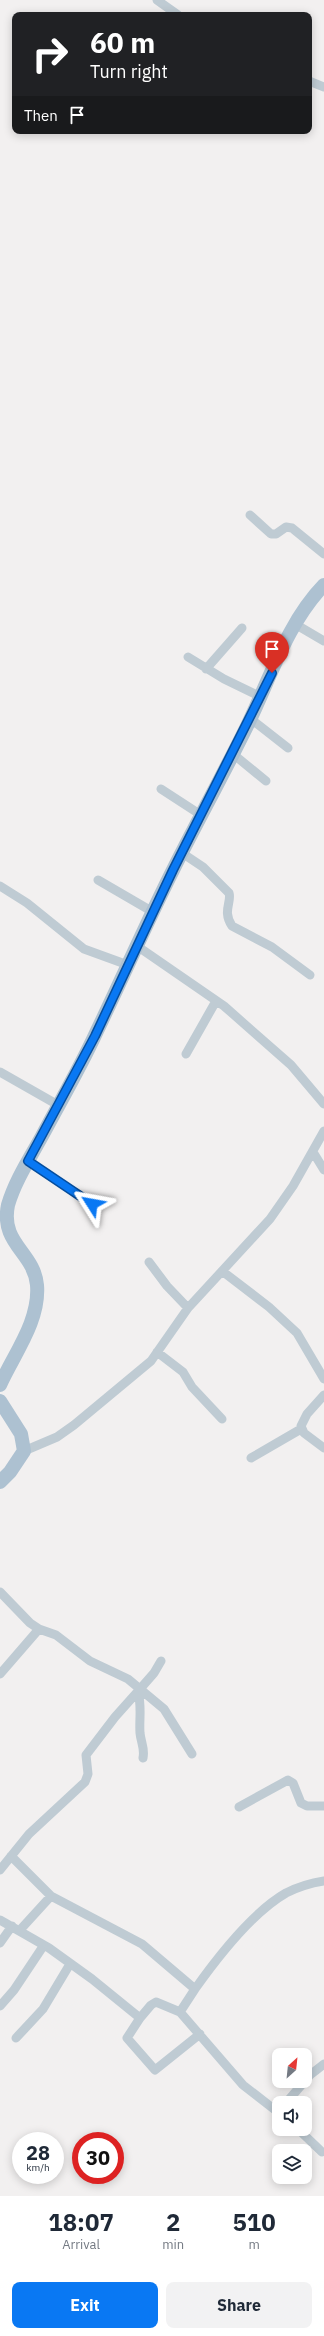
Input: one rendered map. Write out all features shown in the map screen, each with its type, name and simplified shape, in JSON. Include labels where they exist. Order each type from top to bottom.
[{"type":"main road","points":[[0,1385],[30,1324],[36,1304],[37,1286],[35,1276],[2,1226],[8,1203],[28,1161],[95,1036],[153,912],[251,719],[295,624],[308,602],[324,585]]},
{"type":"main road","points":[[0,1401],[21,1434],[24,1451],[10,1472],[0,1482]]},
{"type":"street","points":[[157,0],[174,12]]},
{"type":"street","points":[[312,82],[324,87]]},
{"type":"street","points":[[250,515],[271,534],[276,534],[286,527],[292,528],[324,554]]},
{"type":"street","points":[[295,624],[324,641]]},
{"type":"street","points":[[206,669],[242,628]]},
{"type":"street","points":[[188,657],[206,669],[261,698]]},
{"type":"street","points":[[251,719],[288,748]]},
{"type":"street","points":[[233,754],[266,781]]},
{"type":"street","points":[[161,789],[201,815]]},
{"type":"street","points":[[182,853],[203,867],[229,893],[230,897],[227,907],[232,926],[272,946],[310,975]]},
{"type":"street","points":[[98,880],[153,912]]},
{"type":"street","points":[[0,886],[27,903],[84,949],[128,965]]},
{"type":"street","points":[[137,946],[216,1001],[291,1065],[324,1104]]},
{"type":"street","points":[[186,1054],[216,1001]]},
{"type":"street","points":[[0,1072],[58,1105]]},
{"type":"street","points":[[24,1451],[57,1437],[74,1426],[110,1394],[136,1375],[157,1352],[188,1308],[270,1219],[293,1186],[324,1131]]},
{"type":"street","points":[[313,1152],[324,1170]]},
{"type":"street","points":[[28,1161],[92,1204]]},
{"type":"street","points":[[149,1262],[167,1286],[188,1308]]},
{"type":"street","points":[[222,1271],[259,1298],[298,1333],[324,1378]]},
{"type":"street","points":[[157,1352],[179,1368],[192,1387],[222,1419]]},
{"type":"street","points":[[301,1429],[302,1423],[307,1414],[324,1395]]},
{"type":"street","points":[[301,1429],[324,1448]]},
{"type":"street","points":[[251,1458],[301,1429]]},
{"type":"street","points":[[0,1592],[23,1618],[39,1629],[56,1635],[90,1661],[128,1679],[139,1690],[164,1709],[192,1754]]},
{"type":"street","points":[[0,1674],[39,1629]]},
{"type":"street","points":[[0,1870],[29,1834],[85,1782],[88,1774],[86,1755],[115,1717],[154,1673],[161,1661]]},
{"type":"street","points":[[139,1690],[141,1706],[141,1736],[145,1747],[143,1758]]},
{"type":"street","points":[[239,1807],[288,1780],[293,1783],[301,1803],[307,1806],[324,1806]]},
{"type":"street","points":[[11,1856],[51,1896],[142,1944],[195,1989]]},
{"type":"street","points":[[180,2012],[195,1989],[229,1946],[270,1905],[288,1893],[324,1880]]},
{"type":"street","points":[[0,1943],[51,1896]]},
{"type":"street","points":[[0,1920],[44,1945],[92,1979],[140,2018]]},
{"type":"street","points":[[0,2006],[14,1990],[44,1945]]},
{"type":"street","points":[[16,2038],[40,2013],[70,1964]]},
{"type":"street","points":[[200,2034],[155,2070],[127,2038],[140,2018],[151,2005],[156,2002],[180,2012],[200,2034],[243,2085],[259,2099],[272,2107]]},
{"type":"street","points":[[292,2096],[310,2075],[324,2064]]},
{"type":"street","points":[[305,2136],[322,2152]]},
{"type":"route","points":[[92,1204],[28,1161],[95,1036],[173,870],[251,719],[272,673]]}]
